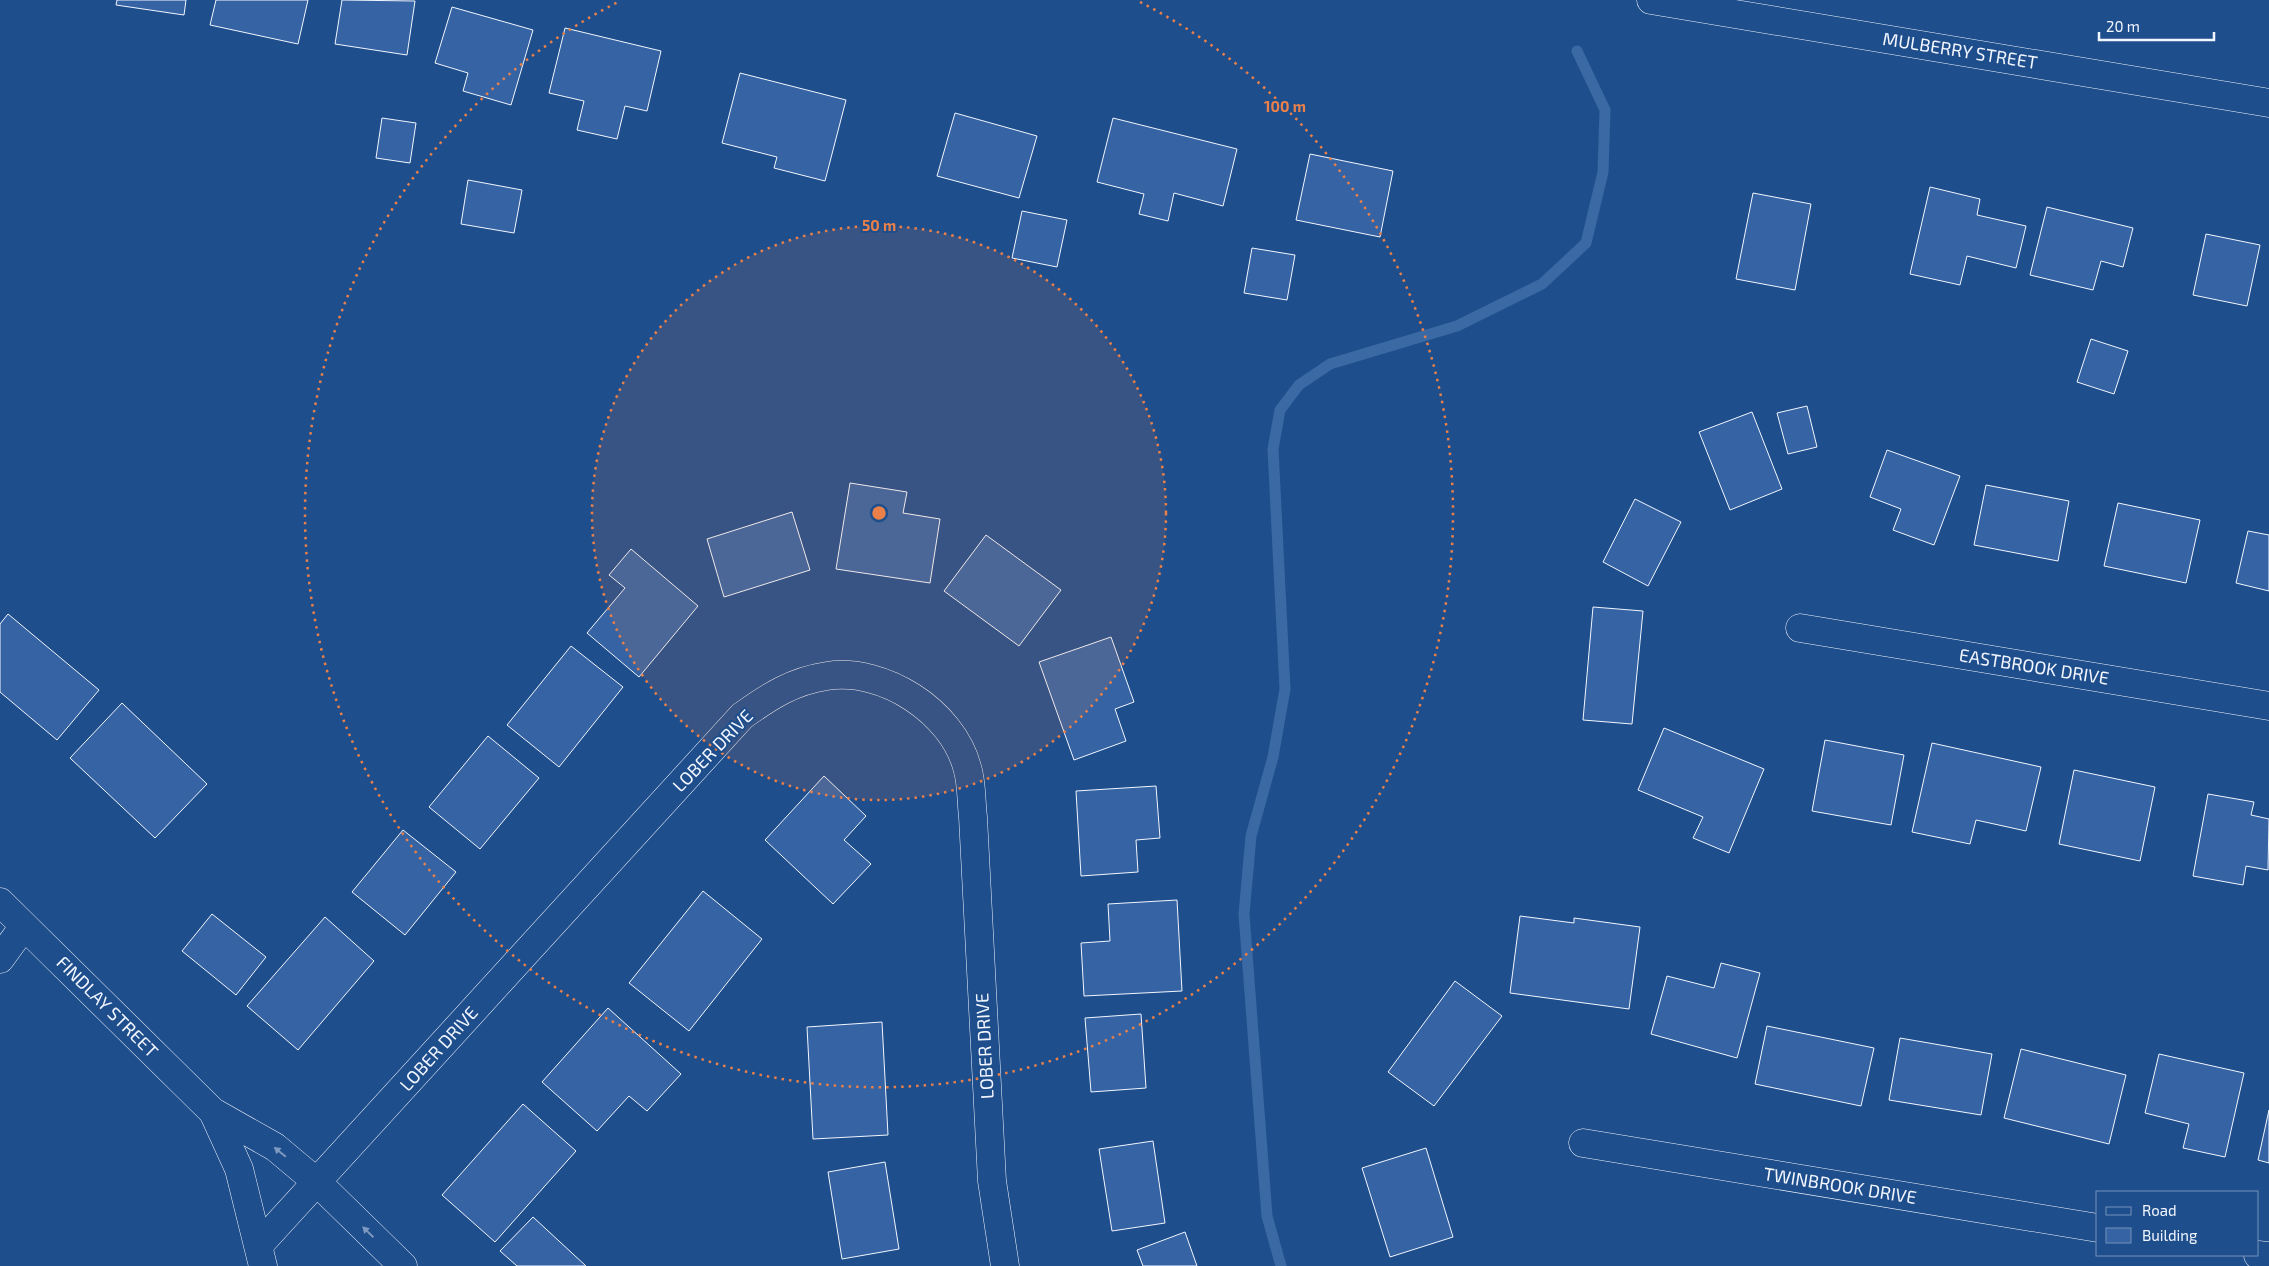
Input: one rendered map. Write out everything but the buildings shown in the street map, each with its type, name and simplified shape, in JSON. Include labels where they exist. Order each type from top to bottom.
[{"type":"street","name":"MULBERRY STREET","points":[[1651,0],[2269,103]]},
{"type":"street","name":"EASTBROOK DRIVE","points":[[1800,628],[2269,706]]},
{"type":"street","name":"LOBER DRIVE","points":[[261,1256],[318,1183],[742,716],[773,694],[802,682],[829,675],[859,676],[885,684],[914,698],[936,717],[956,740],[968,768],[973,817],[992,1181],[1005,1266]]},
{"type":"street","name":"FINDLAY STREET","points":[[0,902],[213,1112],[275,1147],[318,1183],[403,1266]]},
{"type":"street","points":[[0,960],[24,926]]},
{"type":"street","name":"FINDLAY STREET","points":[[213,1112],[238,1169],[261,1256]]},
{"type":"street","name":"TWINBROOK DRIVE","points":[[1583,1144],[2096,1228]]},
{"type":"waterway","points":[[1281,1266],[1267,1216],[1244,914],[1251,836],[1273,757],[1285,689],[1273,449],[1280,410],[1299,385],[1330,364],[1457,326],[1542,284],[1586,243],[1603,172],[1605,110],[1577,51]]}]
